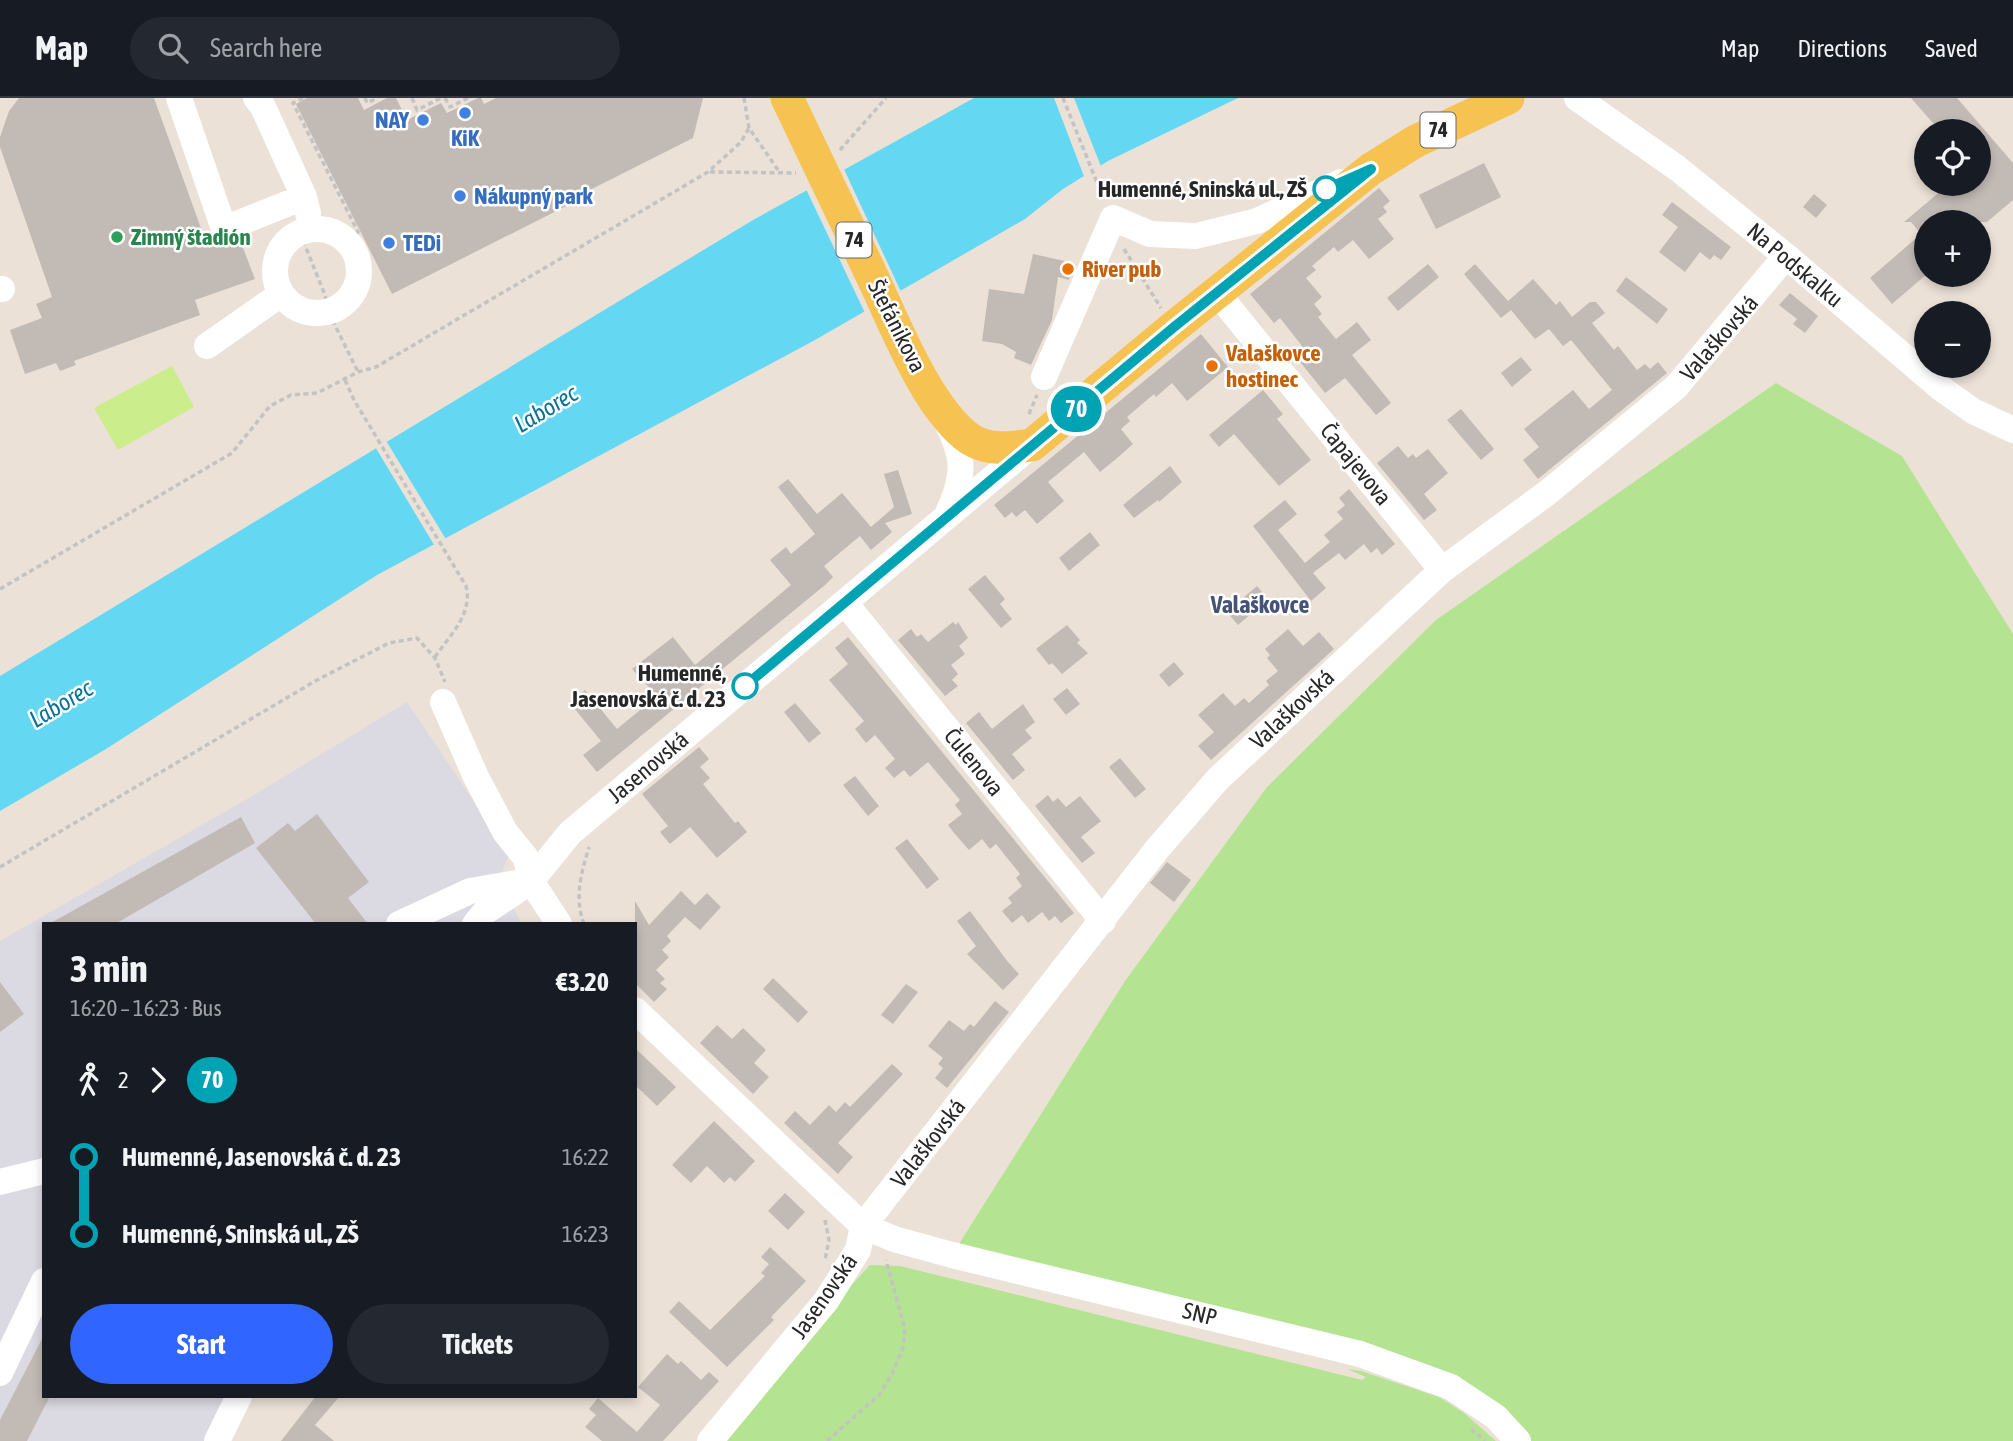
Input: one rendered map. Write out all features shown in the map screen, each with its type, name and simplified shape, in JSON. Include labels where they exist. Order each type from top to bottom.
[{"type":"main road","name":"Štefánikova","points":[[787,98],[908,352],[936,402]]},
{"type":"main road","name":"74","points":[[936,402],[970,439],[981,444],[1009,448],[1217,293],[1371,169],[1416,141],[1508,98]]},
{"type":"street","points":[[179,98],[224,229],[304,197]]},
{"type":"street","name":"Na Podskalku","points":[[1577,98],[1677,168],[1786,256],[1942,389],[1973,411],[2013,430]]},
{"type":"street","points":[[259,100],[304,197],[311,229]]},
{"type":"street","points":[[1044,377],[1108,210],[1150,234],[1196,236],[1257,221],[1371,169]]},
{"type":"street","points":[[311,229],[331,231],[349,243],[356,255],[359,269],[354,289],[341,306],[328,312],[314,313],[300,309],[281,294],[274,271],[281,248],[289,239],[311,229]]},
{"type":"street","name":"Valaškovská","points":[[863,1226],[1158,848],[1217,779],[1442,570],[1547,493],[1676,387],[1786,256]]},
{"type":"street","name":"Čapajevova","points":[[1217,293],[1442,570]]},
{"type":"street","points":[[207,346],[281,294]]},
{"type":"street","points":[[936,402],[955,438],[962,467],[958,492],[945,518]]},
{"type":"street","name":"Jasenovská","points":[[476,922],[485,912],[531,881],[570,833],[945,518],[1028,434]]},
{"type":"street","name":"Čulenova","points":[[845,603],[1103,921]]},
{"type":"street","points":[[443,702],[505,832],[526,858],[531,881],[558,922]]},
{"type":"street","points":[[403,922],[470,891],[531,881]]},
{"type":"street","name":"Jasenovská","points":[[637,1012],[863,1226],[858,1250],[826,1301],[710,1441]]},
{"type":"street","points":[[0,1182],[42,1172]]},
{"type":"street","name":"SNP","points":[[863,1226],[894,1239],[952,1255],[1360,1354],[1451,1387],[1496,1417],[1518,1441]]},
{"type":"street","points":[[0,1373],[42,1285]]},
{"type":"street","points":[[217,1441],[238,1398]]},
{"type":"path","points":[[303,98],[293,103],[358,232],[349,243]]},
{"type":"path","points":[[365,98],[367,103],[377,98]]},
{"type":"path","points":[[412,98],[418,110],[443,98],[450,107],[468,98]]},
{"type":"path","points":[[744,98],[749,128],[780,173]]},
{"type":"path","points":[[1063,98],[1126,254],[1166,316]]},
{"type":"path","points":[[0,589],[232,453],[270,406],[291,396],[317,393],[358,372],[376,367],[708,172],[741,142],[749,128]]},
{"type":"path","points":[[1028,434],[1044,377]]},
{"type":"path","points":[[0,867],[317,681],[388,643],[417,638],[435,658],[465,613],[469,600],[466,586],[354,400],[345,380]]},
{"type":"path","points":[[583,922],[580,915],[578,884],[591,839]]},
{"type":"path","points":[[824,1214],[829,1240],[840,1240]]},
{"type":"path","points":[[827,1441],[879,1395],[903,1348],[905,1329],[886,1260]]},
{"type":"shaded area","points":[[407,702],[509,854],[499,880],[521,922],[42,922],[42,1398],[248,1398],[226,1441],[0,1441],[0,941],[254,795]]},
{"type":"green space","points":[[172,366],[194,407],[118,450],[94,408]]},
{"type":"green space","points":[[1776,383],[1902,456],[2013,634],[2013,1441],[1518,1441],[1451,1387],[952,1255],[1125,981],[1267,787],[1436,620]]},
{"type":"green space","points":[[870,1265],[900,1266],[1362,1380],[1366,1377],[1347,1369],[1361,1371],[1439,1397],[1464,1413],[1496,1441],[727,1441],[822,1317]]},
{"type":"water","name":"Laborec","points":[[974,98],[1238,98],[1108,161],[1063,189],[1025,219],[815,340],[377,575],[106,749],[0,811],[0,676],[753,220]]},
{"type":"pier","points":[[1054,98],[1074,98],[1102,169],[1085,179]]},
{"type":"pier","points":[[843,167],[902,294],[866,315],[805,187]]},
{"type":"pier","points":[[385,439],[447,541],[436,548],[374,445]]},
{"type":"building","name":"Zimný štadión","points":[[19,98],[154,98],[206,242],[213,240],[222,245],[240,240],[255,279],[195,300],[200,315],[74,361],[76,365],[60,371],[56,363],[25,374],[10,330],[42,318],[36,304],[52,297],[0,147],[0,137],[9,111]]},
{"type":"building","name":"Nákupný park","points":[[307,98],[358,98],[364,110],[387,98],[396,98],[407,120],[441,103],[447,113],[478,98],[481,98],[484,104],[496,98],[703,98],[693,138],[578,196],[580,199],[392,294],[296,104]]},
{"type":"building","points":[[1911,98],[1957,98],[1975,119],[1929,119]]},
{"type":"building","points":[[1991,137],[2013,163],[2013,200],[1991,219],[1991,210],[1918,210],[1935,196],[1991,196]]},
{"type":"building","points":[[1484,163],[1501,197],[1436,229],[1419,195]]},
{"type":"building","points":[[1379,188],[1390,201],[1383,207],[1387,212],[1378,219],[1394,239],[1369,259],[1353,240],[1338,252],[1334,247],[1312,266],[1316,270],[1306,278],[1322,297],[1314,304],[1322,314],[1318,317],[1336,339],[1357,322],[1371,340],[1352,355],[1391,403],[1376,415],[1345,378],[1325,393],[1293,353],[1302,346],[1280,318],[1274,323],[1250,294]]},
{"type":"building","points":[[1814,194],[1827,205],[1816,218],[1803,207]]},
{"type":"building","points":[[1672,202],[1731,247],[1721,260],[1714,255],[1710,260],[1700,252],[1685,272],[1659,252],[1678,227],[1662,215]]},
{"type":"building","points":[[1914,214],[1914,226],[1911,222],[1904,222]]},
{"type":"building","points":[[1914,240],[1914,285],[1892,304],[1870,278]]},
{"type":"building","points":[[1033,254],[1074,263],[1069,280],[1058,277],[1052,320],[1031,365],[1014,358],[1016,352],[1002,344],[982,341],[989,289],[1024,294]]},
{"type":"building","points":[[1428,264],[1439,277],[1398,311],[1387,298]]},
{"type":"building","points":[[1475,264],[1508,301],[1533,279],[1556,305],[1560,301],[1572,317],[1590,302],[1596,302],[1605,313],[1592,323],[1614,350],[1618,346],[1637,370],[1645,364],[1650,369],[1658,362],[1667,373],[1538,479],[1523,460],[1539,447],[1524,429],[1573,390],[1589,409],[1612,390],[1571,340],[1563,346],[1549,329],[1535,339],[1511,310],[1501,318],[1464,274]]},
{"type":"building","points":[[1626,277],[1668,309],[1657,324],[1616,291]]},
{"type":"building","points":[[1790,293],[1818,316],[1805,333],[1793,324],[1797,319],[1779,305]]},
{"type":"building","points":[[1201,334],[1228,367],[1187,401],[1172,383],[1156,397],[1154,394],[1127,417],[1130,421],[1121,429],[1133,444],[1116,459],[1100,472],[1084,452],[1048,482],[1064,501],[1037,524],[1025,510],[1016,517],[1012,512],[1005,518],[994,505]]},
{"type":"building","points":[[1521,357],[1532,370],[1512,387],[1501,373]]},
{"type":"building","points":[[1263,390],[1283,414],[1277,419],[1311,460],[1279,486],[1234,434],[1219,447],[1209,435]]},
{"type":"building","points":[[1461,409],[1494,449],[1481,460],[1447,420]]},
{"type":"building","points":[[1398,446],[1408,458],[1413,454],[1416,458],[1428,449],[1448,473],[1424,494],[1437,510],[1424,520],[1377,463]]},
{"type":"building","points":[[1170,466],[1182,482],[1159,502],[1158,500],[1134,518],[1123,505]]},
{"type":"building","points":[[898,470],[912,514],[885,523],[892,532],[871,550],[860,536],[824,566],[833,577],[825,585],[597,772],[583,755],[601,741],[569,702],[585,690],[617,729],[657,696],[632,669],[673,637],[695,665],[791,585],[770,560],[786,547],[791,554],[815,534],[778,487],[788,479],[817,514],[842,493],[871,527],[894,507],[884,474]]},
{"type":"building","points":[[1349,489],[1395,544],[1382,555],[1377,548],[1371,553],[1364,544],[1345,560],[1339,553],[1313,573],[1326,588],[1311,601],[1253,526],[1285,500],[1297,514],[1278,530],[1305,563],[1330,542],[1324,535],[1343,519],[1337,512],[1345,505],[1339,498]]},
{"type":"building","points":[[1090,532],[1100,545],[1069,571],[1059,558]]},
{"type":"building","points":[[985,575],[1005,599],[1000,604],[1012,619],[1001,628],[968,589]]},
{"type":"building","points":[[1257,586],[1268,599],[1238,625],[1227,612]]},
{"type":"building","points":[[953,622],[956,625],[958,622],[968,638],[959,646],[965,654],[951,665],[958,674],[952,680],[958,686],[945,696],[898,640],[911,629],[917,637],[921,634],[928,642]]},
{"type":"building","points":[[1067,625],[1080,640],[1077,643],[1088,653],[1062,674],[1052,663],[1049,665],[1036,649]]},
{"type":"building","points":[[1288,629],[1303,646],[1319,632],[1334,649],[1211,760],[1198,746],[1214,732],[1198,715],[1223,693],[1235,706],[1244,698],[1249,703],[1269,685],[1266,681],[1278,671],[1267,658],[1270,655],[1265,649]]},
{"type":"building","points":[[848,637],[1074,913],[1061,923],[1055,916],[1049,921],[1042,912],[1028,923],[1022,915],[1012,923],[1002,911],[1012,903],[1008,898],[1022,886],[1016,878],[1020,874],[996,844],[990,849],[982,839],[969,850],[948,825],[962,814],[955,805],[960,800],[928,762],[910,777],[904,770],[894,778],[885,768],[895,759],[875,735],[866,743],[855,729],[864,721],[829,680],[848,664],[835,648]]},
{"type":"building","points":[[1174,662],[1184,674],[1169,687],[1159,675]]},
{"type":"building","points":[[1067,688],[1080,704],[1066,715],[1053,699]]},
{"type":"building","points":[[795,703],[821,733],[809,743],[784,712]]},
{"type":"building","points":[[1023,704],[1035,722],[1025,730],[1032,738],[1012,754],[1025,770],[1013,780],[966,723],[979,712],[992,729]]},
{"type":"building","points":[[699,747],[709,759],[700,767],[710,778],[703,784],[735,823],[738,821],[747,832],[717,858],[690,827],[670,844],[660,832],[668,826],[642,794]]},
{"type":"building","points":[[1120,758],[1146,789],[1135,798],[1109,767]]},
{"type":"building","points":[[855,776],[879,806],[868,816],[843,785]]},
{"type":"building","points":[[1048,795],[1053,802],[1058,798],[1066,807],[1080,796],[1101,821],[1081,837],[1095,853],[1082,863],[1035,806]]},
{"type":"building","points":[[317,814],[369,882],[348,898],[366,922],[314,922],[256,848],[288,823],[295,831]]},
{"type":"building","points":[[241,817],[255,843],[118,922],[53,922]]},
{"type":"building","points":[[907,839],[939,879],[927,889],[895,848]]},
{"type":"building","points":[[1167,862],[1191,880],[1174,902],[1150,883]]},
{"type":"building","points":[[681,891],[695,905],[707,893],[721,907],[700,930],[685,917],[667,936],[671,941],[662,950],[669,957],[656,970],[665,979],[660,983],[667,989],[654,1002],[637,985],[635,901],[649,925]]},
{"type":"building","points":[[970,911],[1019,974],[1003,990],[967,954],[976,946],[957,921]]},
{"type":"building","points":[[773,978],[808,1012],[798,1023],[763,989]]},
{"type":"building","points":[[0,982],[24,1014],[0,1032]]},
{"type":"building","points":[[906,984],[918,992],[893,1024],[881,1015]]},
{"type":"building","points":[[995,1001],[1009,1012],[947,1088],[935,1078],[943,1068],[938,1064],[943,1058],[928,1046],[949,1020],[964,1031],[970,1024],[974,1027]]},
{"type":"building","points":[[717,1025],[732,1039],[743,1028],[766,1050],[754,1063],[769,1077],[753,1094],[700,1043]]},
{"type":"building","points":[[637,1050],[676,1087],[657,1106],[637,1087]]},
{"type":"building","points":[[892,1064],[903,1074],[838,1143],[853,1157],[838,1174],[784,1123],[795,1111],[810,1125],[829,1105],[836,1112],[845,1102],[850,1107]]},
{"type":"building","points":[[714,1121],[755,1161],[735,1182],[730,1177],[724,1183],[707,1166],[691,1183],[672,1165]]},
{"type":"building","points":[[785,1193],[805,1212],[788,1230],[768,1211]]},
{"type":"building","points":[[770,1247],[806,1281],[771,1317],[774,1320],[727,1367],[669,1312],[679,1301],[710,1330],[765,1276],[761,1273],[769,1264],[761,1257]]},
{"type":"building","points":[[42,1339],[42,1398],[49,1398],[27,1441],[0,1441],[0,1420]]},
{"type":"building","points":[[667,1354],[678,1364],[681,1361],[701,1380],[709,1372],[719,1381],[663,1441],[602,1441],[585,1427],[596,1415],[589,1409],[598,1398],[637,1432],[660,1405],[638,1387]]},
{"type":"building","points":[[314,1398],[338,1398],[315,1425],[334,1441],[281,1441]]},
{"type":"bus line","name":"70","points":[[745,686],[1174,327],[1371,169],[1326,189]]},
{"type":"place","name":"KiK","points":[[465,113]]},
{"type":"place","name":"NAY","points":[[423,120]]},
{"type":"place","name":"Humenné, Sninská ul., ZŠ","points":[[1326,189]]},
{"type":"place","name":"Nákupný park","points":[[460,196]]},
{"type":"place","name":"Zimný štadión","points":[[117,237]]},
{"type":"place","name":"TEDi","points":[[389,243]]},
{"type":"place","name":"River pub","points":[[1068,269]]},
{"type":"place","name":"Valaškovce hostinec","points":[[1212,366]]},
{"type":"place","name":"Humenné, Jasenovská č. d. 23","points":[[745,686]]},
{"type":"district","name":"Valaškovce","points":[[1260,605]]}]
